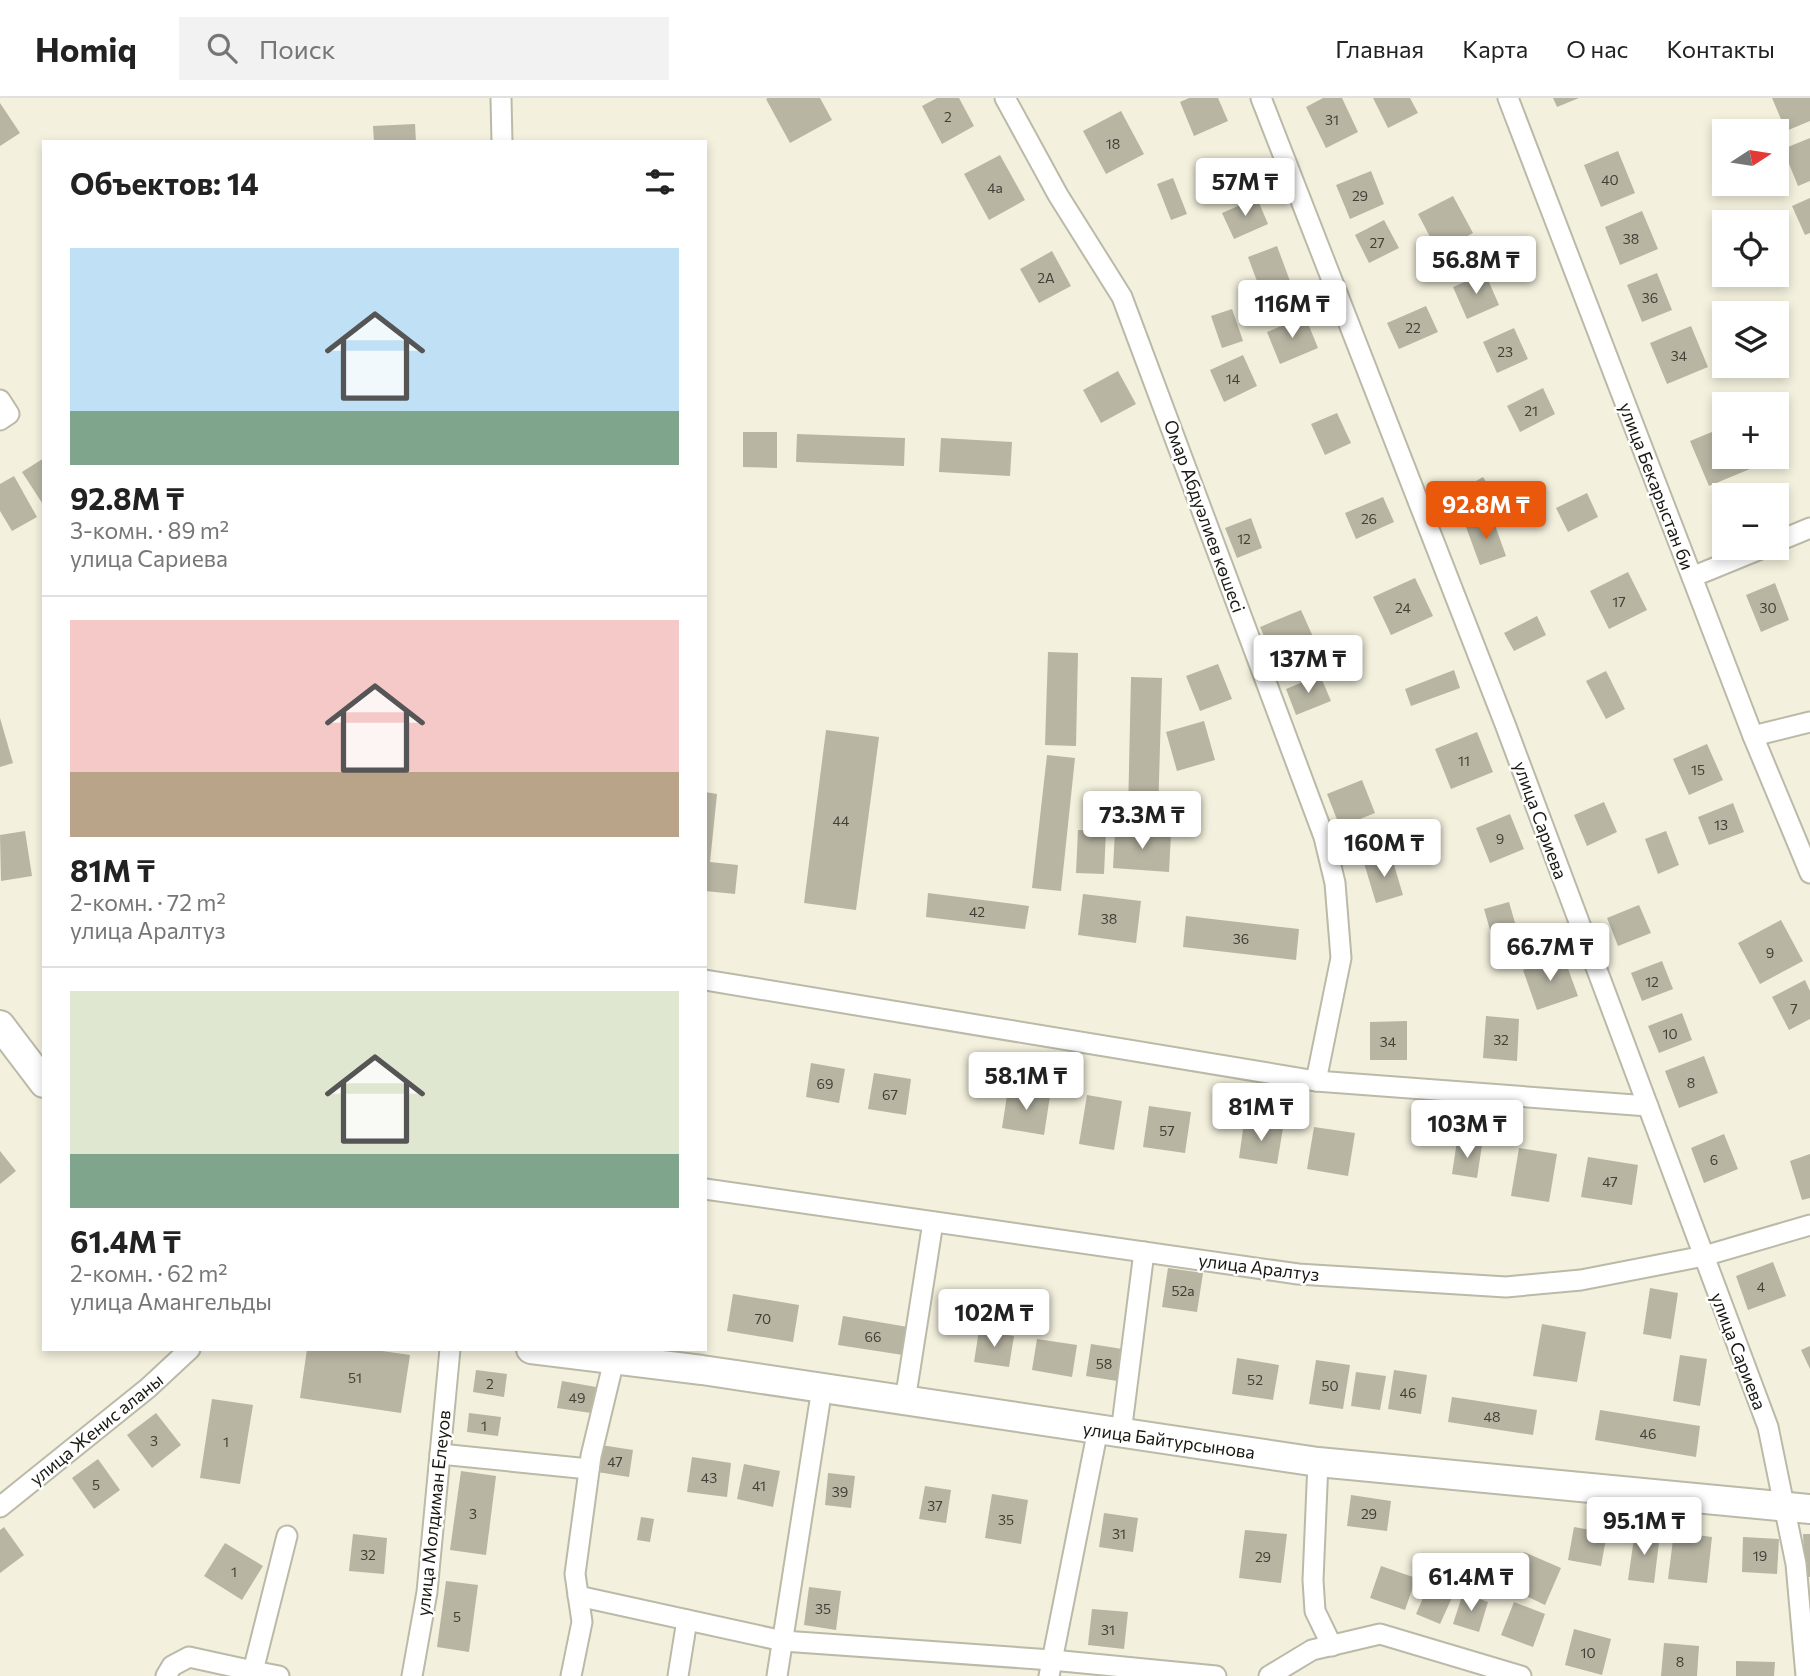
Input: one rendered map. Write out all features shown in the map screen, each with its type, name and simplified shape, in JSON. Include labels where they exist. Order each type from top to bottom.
[{"type":"street","points":[[500,98],[502,140]]},
{"type":"street","name":"Омар Абдуәлиев көшесі","points":[[1005,98],[1058,195],[1122,297],[1324,837],[1335,883],[1341,958],[1316,1082]]},
{"type":"street","name":"улица Сариева","points":[[1261,98],[1505,724],[1798,1508],[1796,1564],[1806,1676]]},
{"type":"street","name":"улица Бекарыстан би","points":[[1508,98],[1753,736],[1810,873]]},
{"type":"street","points":[[0,400],[9,414],[0,420]]},
{"type":"street","points":[[1789,537],[1810,528]]},
{"type":"street","points":[[1692,577],[1734,560]]},
{"type":"street","points":[[1753,736],[1810,722]]},
{"type":"street","points":[[707,980],[1316,1082],[1648,1106]]},
{"type":"street","points":[[0,1025],[42,1080]]},
{"type":"street","name":"улица Аралтуз","points":[[707,1189],[1298,1274],[1506,1287],[1581,1280],[1704,1256],[1810,1224]]},
{"type":"street","points":[[905,1401],[933,1222]]},
{"type":"street","points":[[1050,1668],[1110,1431],[1144,1252]]},
{"type":"street","name":"улица Женис аланы","points":[[0,1507],[148,1388],[188,1351]]},
{"type":"street","name":"улица Молдиман Елеуов","points":[[412,1676],[427,1592],[450,1351]]},
{"type":"street","name":"улица Байтурсынова","points":[[546,1351],[822,1388],[1318,1462],[1798,1508]]},
{"type":"street","points":[[571,1676],[582,1622],[575,1574],[589,1469],[614,1360]]},
{"type":"street","points":[[777,1676],[822,1388]]},
{"type":"street","points":[[440,1454],[589,1469]]},
{"type":"street","points":[[1318,1462],[1313,1580],[1315,1611],[1332,1646]]},
{"type":"street","points":[[253,1671],[287,1535]]},
{"type":"street","points":[[578,1596],[783,1641],[1050,1668],[1216,1676]]},
{"type":"street","points":[[678,1676],[687,1620]]},
{"type":"street","points":[[1269,1676],[1312,1650],[1380,1634],[1521,1676]]},
{"type":"street","points":[[166,1676],[172,1666],[189,1657],[279,1676]]},
{"type":"building","points":[[820,98],[832,120],[790,143],[766,99]]},
{"type":"building","points":[[937,98],[959,98],[974,126],[942,144],[922,106]]},
{"type":"building","points":[[1189,98],[1218,98],[1228,121],[1194,136],[1180,102]]},
{"type":"building","points":[[1323,98],[1342,98],[1358,132],[1326,148],[1306,107]]},
{"type":"building","points":[[1373,98],[1410,98],[1418,113],[1388,128]]},
{"type":"building","points":[[1553,98],[1579,98],[1557,107]]},
{"type":"building","points":[[1772,98],[1810,98],[1810,121],[1789,130],[1789,119],[1781,119]]},
{"type":"building","points":[[0,103],[20,133],[0,146]]},
{"type":"building","points":[[1121,111],[1144,154],[1106,174],[1083,131]]},
{"type":"building","points":[[415,124],[416,140],[374,140],[373,126]]},
{"type":"building","points":[[1810,138],[1810,181],[1798,186],[1789,164],[1789,147]]},
{"type":"building","points":[[1618,151],[1635,193],[1601,207],[1584,165]]},
{"type":"building","points":[[1000,155],[1025,200],[989,220],[964,174]]},
{"type":"building","points":[[1371,171],[1384,204],[1350,219],[1336,185]]},
{"type":"building","points":[[1173,178],[1187,214],[1171,220],[1157,184]]},
{"type":"building","points":[[1453,196],[1473,233],[1438,252],[1418,214]]},
{"type":"building","points":[[1257,198],[1268,224],[1234,239],[1222,213]]},
{"type":"building","points":[[1810,198],[1810,233],[1805,235],[1792,206]]},
{"type":"building","points":[[1642,211],[1658,249],[1620,265],[1605,227]]},
{"type":"building","points":[[1384,220],[1399,248],[1369,263],[1355,235]]},
{"type":"building","points":[[1277,246],[1290,281],[1261,292],[1248,257]]},
{"type":"building","points":[[1052,251],[1071,286],[1039,303],[1020,269]]},
{"type":"building","points":[[1485,273],[1499,305],[1467,319],[1453,287]]},
{"type":"building","points":[[1657,273],[1672,310],[1642,322],[1627,285]]},
{"type":"building","points":[[1426,306],[1438,332],[1399,349],[1387,323]]},
{"type":"building","points":[[1232,309],[1243,341],[1222,348],[1211,316]]},
{"type":"building","points":[[1305,316],[1318,348],[1280,364],[1267,332]]},
{"type":"building","points":[[1691,326],[1708,367],[1667,384],[1650,343]]},
{"type":"building","points":[[1514,328],[1528,359],[1497,373],[1483,342]]},
{"type":"building","points":[[1243,355],[1257,386],[1224,402],[1210,370]]},
{"type":"building","points":[[1118,371],[1136,404],[1101,423],[1083,390]]},
{"type":"building","points":[[1543,388],[1555,414],[1520,432],[1507,406]]},
{"type":"building","points":[[1337,413],[1351,443],[1325,455],[1311,424]]},
{"type":"building","points":[[743,432],[777,432],[777,468],[743,467]]},
{"type":"building","points":[[1712,432],[1712,469],[1750,469],[1709,486],[1690,441]]},
{"type":"building","points":[[797,434],[905,438],[904,466],[796,462]]},
{"type":"building","points":[[941,438],[1012,442],[1010,476],[939,472]]},
{"type":"building","points":[[42,459],[42,503],[22,472]]},
{"type":"building","points":[[14,476],[37,517],[12,531],[0,511],[0,484]]},
{"type":"building","points":[[1483,477],[1497,500],[1468,516],[1455,493]]},
{"type":"building","points":[[1587,493],[1598,517],[1568,532],[1556,508]]},
{"type":"building","points":[[1383,497],[1394,522],[1356,539],[1345,513]]},
{"type":"building","points":[[1492,517],[1506,556],[1480,565],[1466,527]]},
{"type":"building","points":[[1251,518],[1262,548],[1237,558],[1225,528]]},
{"type":"building","points":[[1628,572],[1647,610],[1609,629],[1590,591]]},
{"type":"building","points":[[1415,578],[1433,616],[1391,635],[1373,597]]},
{"type":"building","points":[[1775,583],[1789,620],[1761,632],[1746,595]]},
{"type":"building","points":[[1301,610],[1318,648],[1277,666],[1260,627]]},
{"type":"building","points":[[1537,616],[1546,635],[1514,651],[1504,633]]},
{"type":"building","points":[[1048,652],[1078,653],[1076,746],[1045,745]]},
{"type":"building","points":[[1218,664],[1232,699],[1200,711],[1186,676]]},
{"type":"building","points":[[1454,670],[1460,688],[1411,706],[1405,689]]},
{"type":"building","points":[[1606,671],[1625,709],[1606,719],[1586,681]]},
{"type":"building","points":[[1320,675],[1331,701],[1296,715],[1286,689]]},
{"type":"building","points":[[1131,677],[1162,678],[1158,815],[1128,814]]},
{"type":"building","points":[[0,718],[13,763],[0,767]]},
{"type":"building","points":[[1204,721],[1215,760],[1177,771],[1166,732]]},
{"type":"building","points":[[826,730],[879,737],[856,910],[804,903]]},
{"type":"building","points":[[1477,732],[1493,772],[1451,789],[1435,749]]},
{"type":"building","points":[[1707,744],[1723,780],[1689,795],[1673,759]]},
{"type":"building","points":[[1047,755],[1075,758],[1061,891],[1032,888]]},
{"type":"building","points":[[1362,780],[1375,813],[1340,827],[1327,794]]},
{"type":"building","points":[[707,792],[717,794],[710,862],[738,865],[735,894],[707,891]]},
{"type":"building","points":[[1604,802],[1617,832],[1587,846],[1574,815]]},
{"type":"building","points":[[1733,803],[1744,832],[1709,845],[1698,817]]},
{"type":"building","points":[[1510,814],[1524,849],[1490,863],[1476,828]]},
{"type":"building","points":[[1078,830],[1106,831],[1104,874],[1076,873]]},
{"type":"building","points":[[25,831],[32,876],[1,881],[0,835]]},
{"type":"building","points":[[1115,831],[1171,834],[1169,872],[1113,868]]},
{"type":"building","points":[[1666,831],[1679,865],[1658,874],[1645,839]]},
{"type":"building","points":[[1391,855],[1403,895],[1376,903],[1364,863]]},
{"type":"building","points":[[928,893],[1029,906],[1025,929],[926,917]]},
{"type":"building","points":[[1083,894],[1141,901],[1136,943],[1078,935]]},
{"type":"building","points":[[1509,902],[1522,947],[1497,954],[1484,909]]},
{"type":"building","points":[[1639,905],[1651,933],[1618,946],[1607,918]]},
{"type":"building","points":[[1186,916],[1299,929],[1296,960],[1183,947]]},
{"type":"building","points":[[1781,920],[1803,961],[1760,984],[1738,943]]},
{"type":"building","points":[[1563,955],[1578,996],[1537,1010],[1523,970]]},
{"type":"building","points":[[1662,961],[1673,989],[1642,1001],[1631,973]]},
{"type":"building","points":[[1805,980],[1810,991],[1810,1019],[1789,1030],[1772,997]]},
{"type":"building","points":[[1682,1013],[1692,1040],[1659,1053],[1648,1026]]},
{"type":"building","points":[[1486,1016],[1519,1019],[1517,1061],[1483,1058]]},
{"type":"building","points":[[1407,1021],[1407,1060],[1370,1060],[1370,1022]]},
{"type":"building","points":[[1704,1056],[1718,1093],[1679,1108],[1665,1071]]},
{"type":"building","points":[[811,1063],[845,1069],[839,1103],[806,1097]]},
{"type":"building","points":[[874,1073],[911,1079],[906,1115],[868,1109]]},
{"type":"building","points":[[1008,1089],[1050,1096],[1044,1135],[1002,1128]]},
{"type":"building","points":[[1087,1095],[1122,1101],[1114,1150],[1079,1144]]},
{"type":"building","points":[[1149,1106],[1191,1112],[1185,1153],[1143,1147]]},
{"type":"building","points":[[1244,1122],[1283,1128],[1277,1164],[1239,1158]]},
{"type":"building","points":[[1314,1127],[1355,1133],[1348,1176],[1307,1169]]},
{"type":"building","points":[[1724,1134],[1738,1169],[1704,1183],[1691,1148]]},
{"type":"building","points":[[1457,1141],[1482,1145],[1477,1178],[1452,1174]]},
{"type":"building","points":[[1519,1148],[1557,1154],[1549,1202],[1511,1196]]},
{"type":"building","points":[[0,1151],[16,1171],[0,1184]]},
{"type":"building","points":[[1810,1154],[1810,1198],[1802,1200],[1790,1161]]},
{"type":"building","points":[[1588,1157],[1638,1165],[1632,1205],[1581,1197]]},
{"type":"building","points":[[1773,1262],[1786,1296],[1748,1310],[1736,1276]]},
{"type":"building","points":[[1168,1268],[1203,1273],[1197,1312],[1162,1307]]},
{"type":"building","points":[[1650,1288],[1678,1293],[1671,1339],[1643,1334]]},
{"type":"building","points":[[733,1294],[799,1305],[793,1342],[727,1331]]},
{"type":"building","points":[[843,1316],[908,1327],[903,1355],[838,1345]]},
{"type":"building","points":[[1542,1324],[1586,1332],[1577,1382],[1533,1376]]},
{"type":"building","points":[[979,1330],[1014,1336],[1009,1367],[974,1362]]},
{"type":"building","points":[[1037,1339],[1077,1345],[1072,1377],[1032,1370]]},
{"type":"building","points":[[1091,1344],[1122,1349],[1117,1381],[1086,1376]]},
{"type":"building","points":[[1810,1346],[1810,1369],[1801,1350]]},
{"type":"building","points":[[307,1351],[382,1351],[410,1355],[401,1413],[300,1398]]},
{"type":"building","points":[[1680,1355],[1707,1359],[1700,1406],[1673,1401]]},
{"type":"building","points":[[1237,1358],[1279,1365],[1273,1400],[1232,1394]]},
{"type":"building","points":[[1316,1360],[1350,1365],[1343,1409],[1309,1404]]},
{"type":"building","points":[[476,1370],[507,1374],[504,1397],[473,1392]]},
{"type":"building","points":[[1394,1370],[1427,1375],[1421,1414],[1388,1409]]},
{"type":"building","points":[[1356,1372],[1386,1376],[1380,1410],[1351,1406]]},
{"type":"building","points":[[562,1381],[596,1387],[591,1413],[557,1408]]},
{"type":"building","points":[[1452,1397],[1537,1410],[1533,1435],[1448,1422]]},
{"type":"building","points":[[212,1399],[253,1405],[240,1484],[200,1478]]},
{"type":"building","points":[[1600,1410],[1700,1426],[1696,1457],[1595,1440]]},
{"type":"building","points":[[156,1413],[181,1445],[152,1468],[127,1435]]},
{"type":"building","points":[[469,1413],[501,1417],[498,1436],[467,1432]]},
{"type":"building","points":[[601,1445],[633,1450],[629,1477],[597,1472]]},
{"type":"building","points":[[692,1457],[731,1463],[727,1497],[687,1492]]},
{"type":"building","points":[[98,1459],[120,1490],[94,1509],[72,1478]]},
{"type":"building","points":[[744,1464],[780,1471],[773,1507],[737,1499]]},
{"type":"building","points":[[461,1471],[496,1476],[486,1555],[450,1550]]},
{"type":"building","points":[[828,1473],[855,1476],[851,1508],[825,1505]]},
{"type":"building","points":[[925,1486],[951,1490],[946,1523],[919,1519]]},
{"type":"building","points":[[992,1494],[1028,1500],[1021,1544],[985,1538]]},
{"type":"building","points":[[1351,1495],[1391,1501],[1387,1531],[1347,1526]]},
{"type":"building","points":[[1104,1513],[1138,1518],[1133,1552],[1099,1547]]},
{"type":"building","points":[[641,1517],[654,1519],[650,1542],[637,1540]]},
{"type":"building","points":[[4,1527],[24,1555],[0,1573],[0,1530]]},
{"type":"building","points":[[1574,1527],[1607,1533],[1601,1566],[1568,1560]]},
{"type":"building","points":[[1245,1530],[1287,1534],[1281,1583],[1239,1578]]},
{"type":"building","points":[[1635,1531],[1660,1534],[1654,1583],[1628,1580]]},
{"type":"building","points":[[1674,1532],[1712,1537],[1707,1583],[1668,1579]]},
{"type":"building","points":[[353,1534],[387,1538],[384,1574],[349,1571]]},
{"type":"building","points":[[1803,1534],[1810,1534],[1810,1577],[1805,1577]]},
{"type":"building","points":[[1743,1537],[1779,1539],[1777,1574],[1742,1572]]},
{"type":"building","points":[[225,1543],[263,1566],[242,1600],[204,1576]]},
{"type":"building","points":[[1524,1552],[1561,1568],[1545,1605],[1509,1588]]},
{"type":"building","points":[[1381,1566],[1416,1578],[1405,1610],[1370,1598]]},
{"type":"building","points":[[1431,1580],[1455,1591],[1440,1624],[1416,1614]]},
{"type":"building","points":[[446,1581],[478,1585],[469,1652],[437,1647]]},
{"type":"building","points":[[809,1587],[841,1591],[836,1630],[804,1625]]},
{"type":"building","points":[[1463,1593],[1488,1602],[1479,1632],[1453,1624]]},
{"type":"building","points":[[1514,1602],[1545,1614],[1533,1647],[1501,1635]]},
{"type":"building","points":[[1092,1609],[1128,1612],[1124,1649],[1088,1645]]},
{"type":"building","points":[[1574,1629],[1611,1639],[1602,1675],[1565,1665]]},
{"type":"building","points":[[1664,1643],[1699,1646],[1697,1676],[1661,1676]]},
{"type":"building","points":[[1736,1661],[1775,1662],[1774,1676],[1736,1676]]}]
